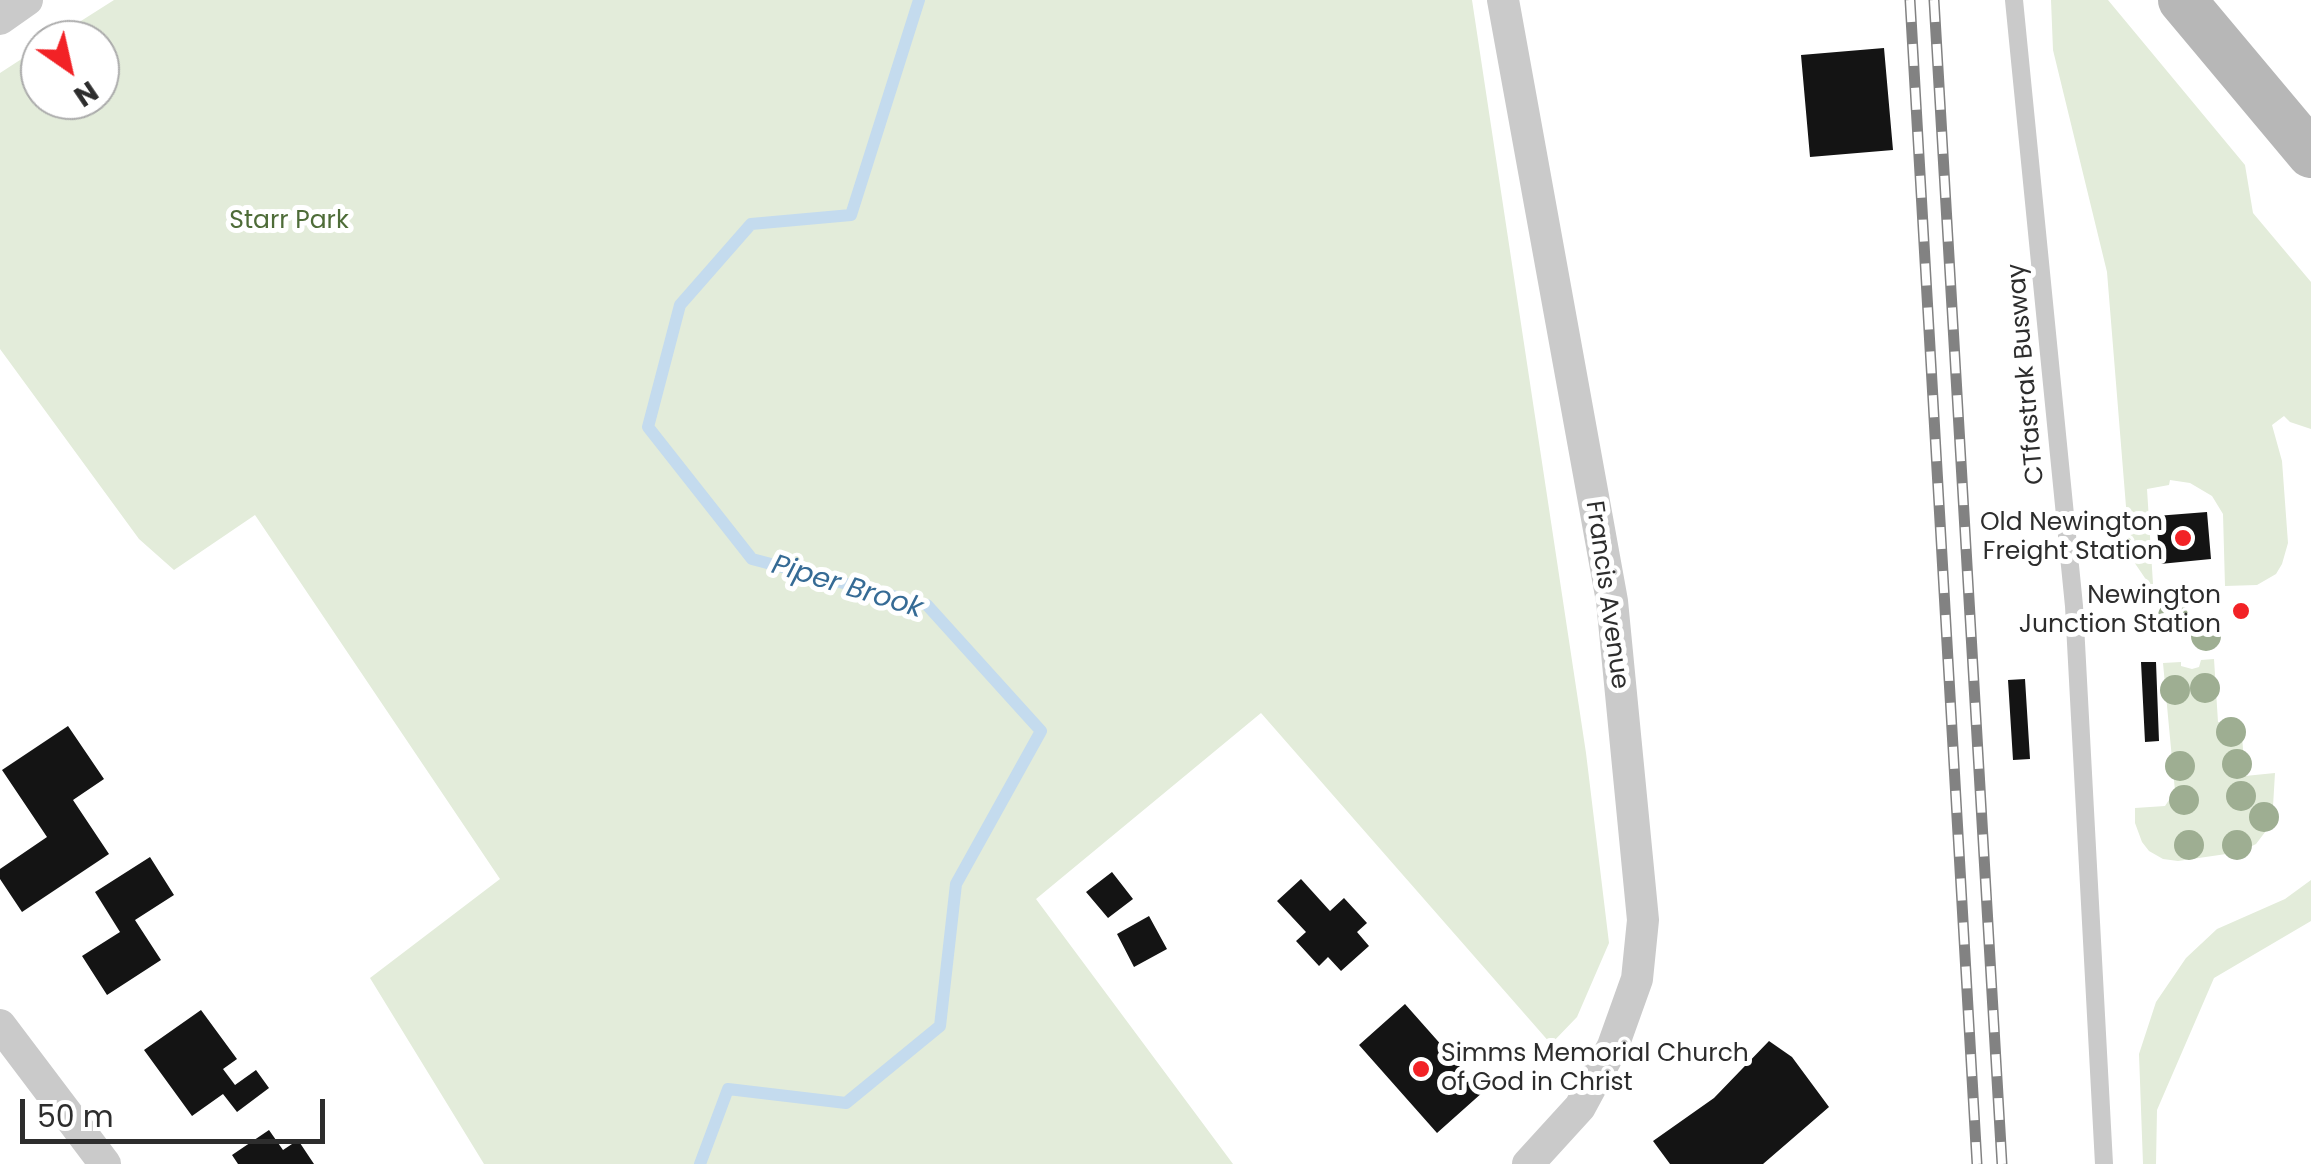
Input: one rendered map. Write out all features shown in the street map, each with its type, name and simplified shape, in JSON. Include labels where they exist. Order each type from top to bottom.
[{"type":"main road","points":[[2182,0],[2311,154]]},
{"type":"street","points":[[0,20],[27,0]]},
{"type":"street","name":"Francis Avenue","points":[[1504,0],[1612,601],[1643,920],[1637,978],[1612,1046],[1580,1107],[1528,1164]]},
{"type":"street","points":[[0,1025],[105,1164]]},
{"type":"lane","name":"CTfastrak Busway","points":[[2014,0],[2074,606],[2104,1164]]},
{"type":"green space","name":"Starr Park","points":[[114,0],[1472,0],[1586,753],[1609,943],[1577,1017],[1551,1044],[1261,713],[1036,899],[1233,1164],[484,1164],[370,978],[500,879],[255,515],[174,570],[139,539],[0,349],[0,73],[20,60],[20,120],[120,120],[120,20],[82,20]]},
{"type":"green space","points":[[2051,0],[2108,0],[2245,165],[2253,213],[2311,282],[2311,429],[2284,416],[2272,425],[2282,461],[2288,543],[2276,574],[2257,585],[2225,586],[2223,514],[2212,496],[2190,483],[2170,480],[2169,485],[2147,489],[2153,584],[2149,584],[2130,556],[2107,272],[2053,50]]},
{"type":"green space","points":[[2214,659],[2218,722],[2241,722],[2245,776],[2275,773],[2272,823],[2256,844],[2240,852],[2178,861],[2163,859],[2142,842],[2135,823],[2135,808],[2165,806],[2175,791],[2163,663],[2181,662],[2181,666],[2192,669],[2199,667],[2201,660]]},
{"type":"green space","points":[[2311,880],[2311,921],[2214,978],[2157,1110],[2156,1164],[2143,1164],[2139,1054],[2156,1002],[2186,958],[2217,929],[2285,899]]},
{"type":"building","points":[[1884,48],[1893,150],[1810,157],[1801,55]]},
{"type":"building","name":"Old Newington Freight Station","points":[[2207,512],[2211,559],[2160,564],[2156,516]]},
{"type":"building","points":[[2141,662],[2156,662],[2159,741],[2145,742]]},
{"type":"building","points":[[2025,679],[2030,759],[2013,760],[2008,680]]},
{"type":"building","points":[[68,726],[104,779],[73,800],[109,854],[22,912],[0,879],[0,869],[47,837],[2,770]]},
{"type":"building","points":[[150,857],[174,895],[135,920],[161,960],[107,995],[82,956],[120,932],[95,892]]},
{"type":"building","points":[[1112,872],[1133,899],[1108,918],[1086,892]]},
{"type":"building","points":[[1301,879],[1330,911],[1344,898],[1367,923],[1357,932],[1369,946],[1341,971],[1328,957],[1319,966],[1296,941],[1306,932],[1277,901]]},
{"type":"building","points":[[1149,916],[1167,949],[1134,967],[1117,934]]},
{"type":"building","name":"Simms Memorial Church of God in Christ","points":[[1405,1004],[1483,1092],[1437,1133],[1359,1045]]},
{"type":"building","points":[[201,1010],[237,1059],[223,1069],[235,1085],[256,1070],[269,1088],[237,1112],[223,1094],[192,1116],[144,1050]]},
{"type":"building","points":[[1769,1041],[1792,1057],[1829,1107],[1763,1164],[1670,1164],[1653,1141],[1714,1098]]},
{"type":"building","points":[[269,1130],[283,1150],[298,1140],[314,1164],[238,1164],[232,1155]]},
{"type":"waterway","name":"Piper Brook","points":[[700,1164],[728,1089],[846,1103],[940,1026],[956,884],[1041,731],[927,605],[752,559],[648,427],[680,305],[751,224],[851,215],[919,0]]},
{"type":"railway","points":[[1910,0],[1977,1164]]},
{"type":"railway","points":[[1934,0],[2002,1164]]},
{"type":"place","name":"Old Newington Freight Station","points":[[2183,538]]},
{"type":"place","name":"Newington Junction Station","points":[[2241,611]]},
{"type":"place","name":"Simms Memorial Church of God in Christ","points":[[1421,1069]]}]
